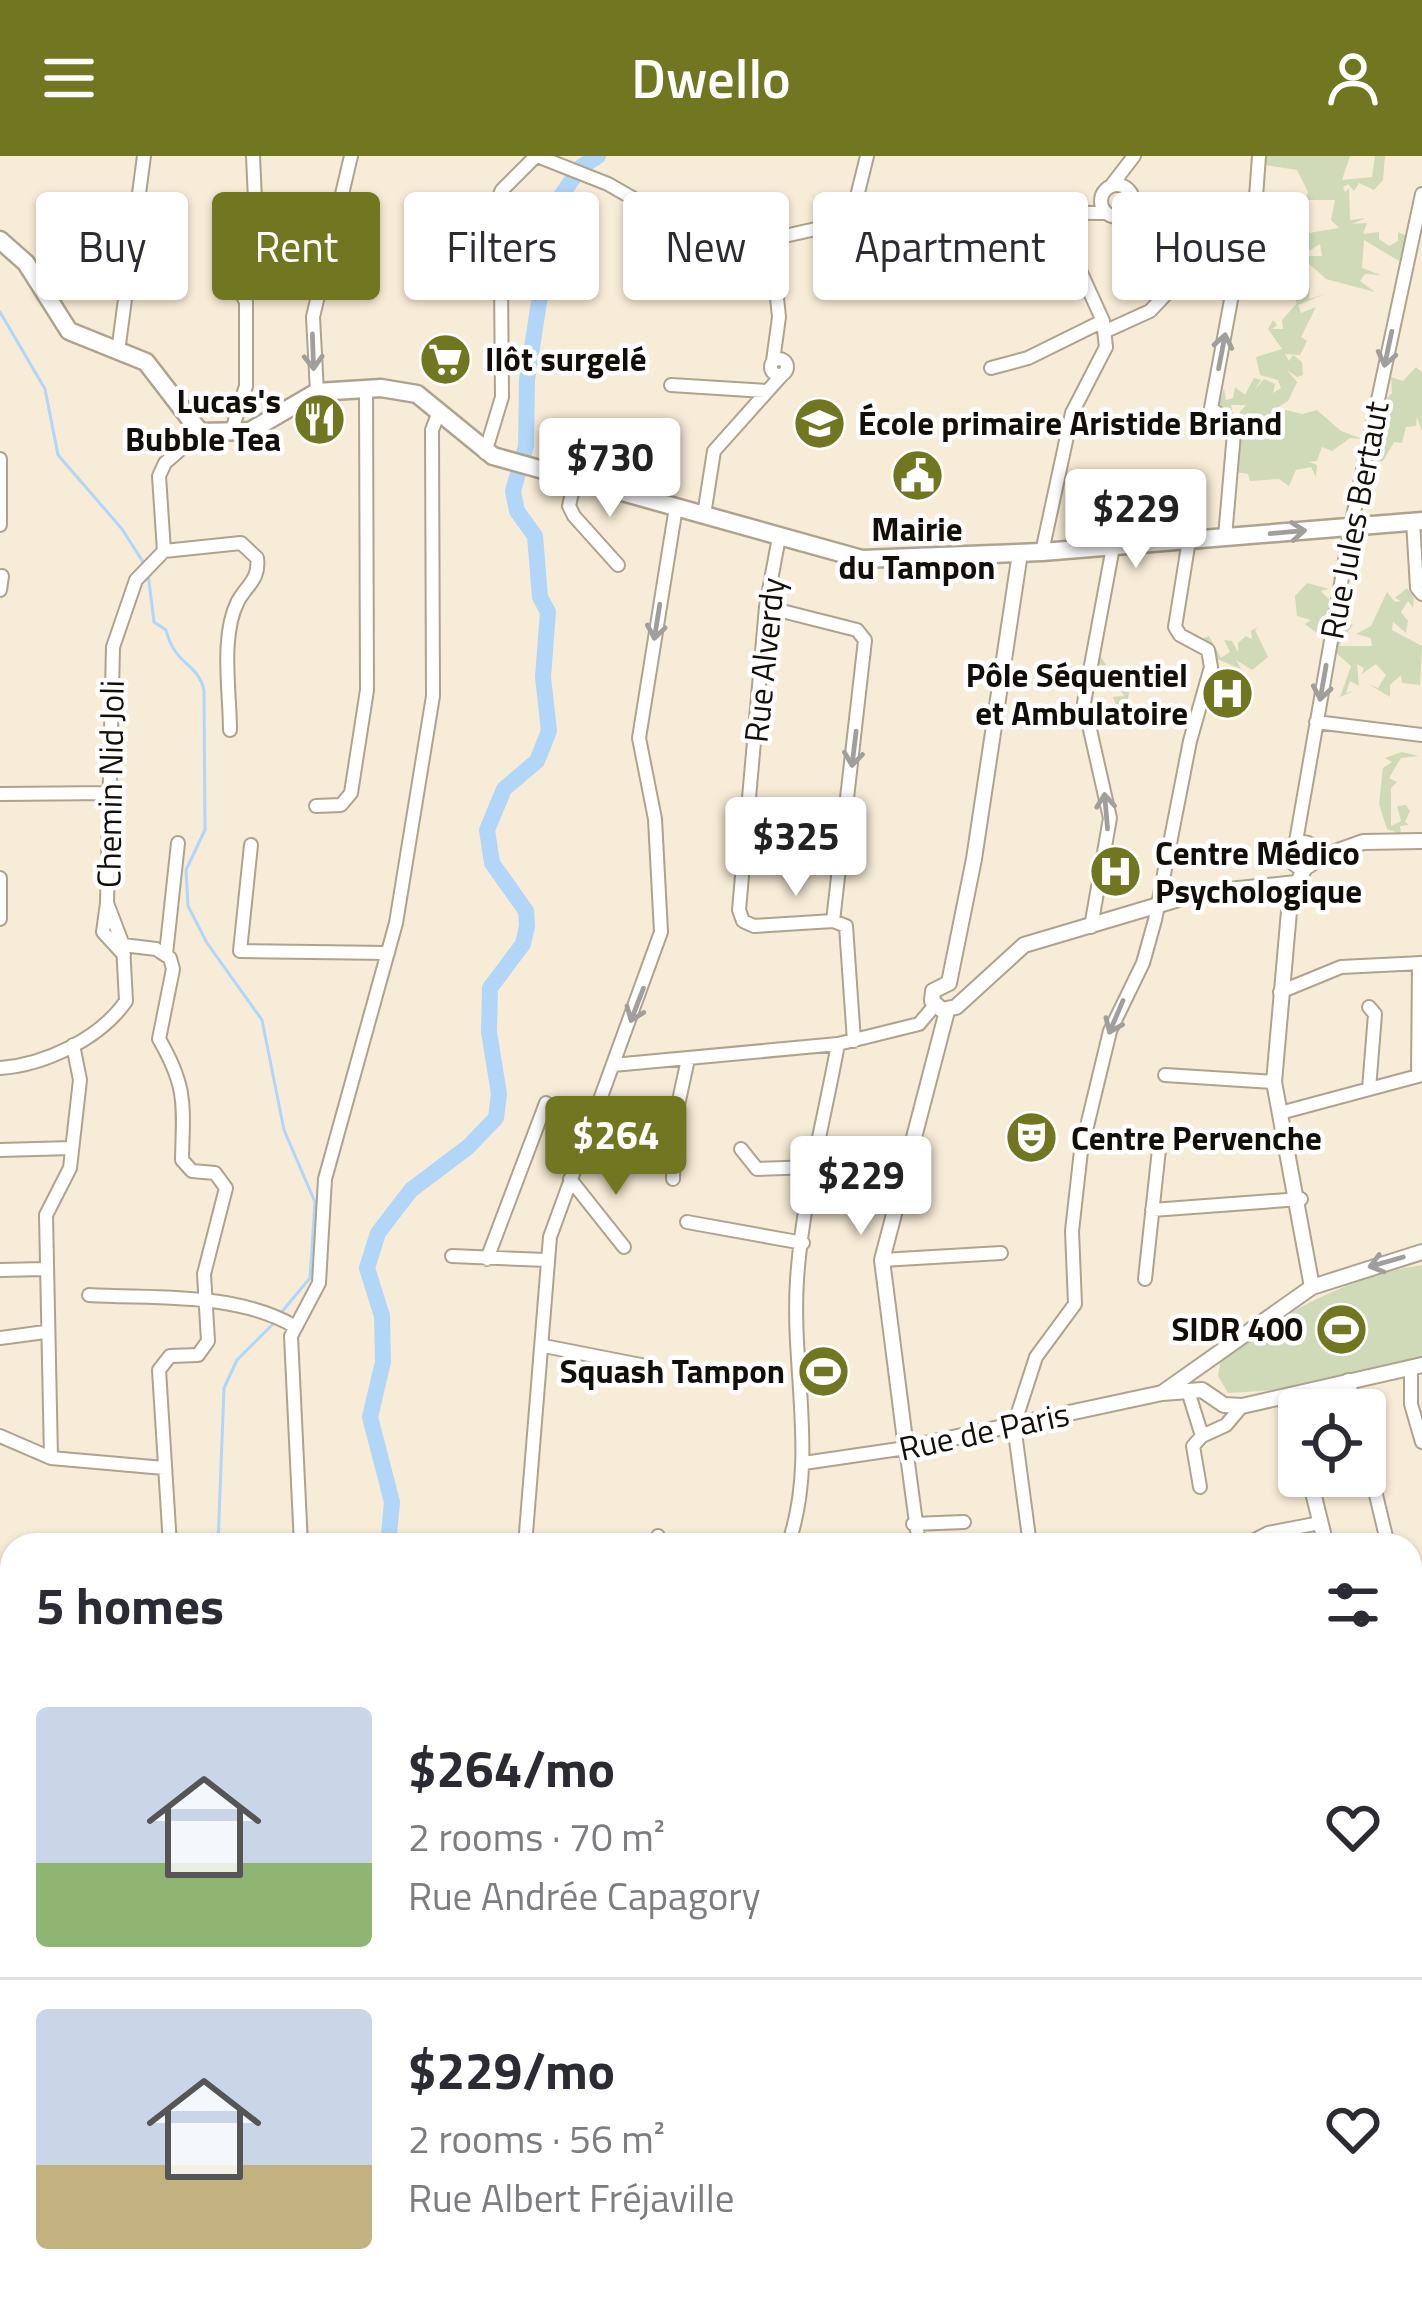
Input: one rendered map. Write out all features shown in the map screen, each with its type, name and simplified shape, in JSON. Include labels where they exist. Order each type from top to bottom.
[{"type":"main road","points":[[0,240],[26,262],[69,332],[155,370],[200,432],[250,431],[317,392],[403,389],[489,454],[862,559],[1042,552],[1418,521]]},
{"type":"street","points":[[118,352],[144,156]]},
{"type":"street","points":[[231,434],[246,386],[245,302],[224,259],[255,200],[253,156]]},
{"type":"street","points":[[317,392],[313,317],[351,156]]},
{"type":"street","points":[[489,454],[502,397],[501,280],[490,218],[502,190],[537,156],[557,159],[623,193]]},
{"type":"street","points":[[858,192],[867,156]]},
{"type":"street","points":[[1256,192],[1259,156]]},
{"type":"street","points":[[1088,213],[1104,208],[1131,161]]},
{"type":"street","points":[[1118,187],[1122,192]]},
{"type":"street","name":"Rue Jules Bertaut","points":[[1350,1272],[1317,1265],[1300,1199],[1274,1086],[1280,992],[1291,890],[1308,856],[1316,722],[1351,526],[1422,194]]},
{"type":"street","points":[[1088,210],[1104,208],[1112,215]]},
{"type":"street","points":[[1042,552],[1072,413],[1102,358],[1105,326],[1088,290]]},
{"type":"street","points":[[704,515],[714,451],[766,391],[780,366],[775,300]]},
{"type":"street","points":[[991,368],[1150,311],[1160,300]]},
{"type":"street","points":[[1226,537],[1233,424],[1211,408],[1232,300]]},
{"type":"street","points":[[671,385],[766,391]]},
{"type":"street","points":[[316,806],[341,806],[351,793],[367,690],[366,389]]},
{"type":"street","points":[[286,1320],[316,1291],[325,1179],[388,953],[433,696],[432,430],[439,412]]},
{"type":"street","points":[[200,432],[165,463],[159,476],[160,556],[241,543],[257,558],[256,577],[237,602],[230,625],[230,730]]},
{"type":"street","points":[[0,459],[0,526]]},
{"type":"street","points":[[575,479],[569,506],[618,566]]},
{"type":"street","points":[[526,1533],[544,1346],[546,1259],[570,1179],[662,932],[655,819],[640,738],[676,507]]},
{"type":"street","points":[[1418,521],[1417,588],[1422,594]]},
{"type":"street","name":"Rue Alverdy","points":[[779,537],[766,607],[739,910],[743,921],[754,926],[833,921]]},
{"type":"street","points":[[1028,1533],[1014,1425],[1036,1357],[1075,1304],[1072,1231],[1081,1150],[1109,1031],[1143,963],[1212,659],[1208,650],[1180,635],[1175,627],[1189,540]]},
{"type":"street","points":[[1091,927],[1110,818],[1084,703],[1113,547]]},
{"type":"street","points":[[916,1533],[882,1260],[951,999],[1020,553]]},
{"type":"street","name":"Chemin Nid Joli","points":[[123,950],[107,903],[113,647],[136,580],[160,556]]},
{"type":"street","points":[[766,607],[857,629],[866,640],[833,921],[849,930],[854,1041]]},
{"type":"street","points":[[1316,722],[1422,735]]},
{"type":"street","points":[[0,794],[110,793]]},
{"type":"street","points":[[1308,856],[1363,842],[1422,842]]},
{"type":"street","points":[[169,1533],[159,1370],[170,1356],[192,1357],[208,1341],[204,1274],[226,1187],[215,1173],[192,1171],[182,1160],[187,1110],[181,1076],[159,1039],[172,969],[166,953],[178,843]]},
{"type":"street","points":[[251,845],[240,951],[388,953]]},
{"type":"street","points":[[0,878],[0,919]]},
{"type":"street","points":[[614,1065],[854,1041],[923,1023],[1024,945],[1210,891],[1291,890]]},
{"type":"street","points":[[0,1068],[29,1066],[73,1045],[126,1001],[123,950],[166,953]]},
{"type":"street","points":[[1279,1113],[1418,1076],[1420,963],[1341,967],[1280,992]]},
{"type":"street","points":[[1369,1090],[1375,1014],[1370,1007]]},
{"type":"street","points":[[923,1023],[940,1036]]},
{"type":"street","points":[[792,1533],[801,1507],[804,1463],[797,1340],[803,1243],[838,1044]]},
{"type":"street","points":[[51,1458],[46,1206],[69,1173],[80,1080],[73,1045]]},
{"type":"street","points":[[674,1179],[675,1119],[688,1059]]},
{"type":"street","points":[[1165,1075],[1274,1086]]},
{"type":"street","points":[[487,1259],[546,1102]]},
{"type":"street","points":[[1144,1279],[1160,1140]]},
{"type":"street","points":[[0,1150],[72,1148]]},
{"type":"street","points":[[741,1149],[758,1169],[815,1167]]},
{"type":"street","points":[[570,1179],[624,1246]]},
{"type":"street","points":[[1153,1210],[1300,1199]]},
{"type":"street","name":"Rue Jules Bertaut","points":[[1300,1199],[1312,1287]]},
{"type":"street","points":[[687,1222],[803,1243]]},
{"type":"street","name":"Rue de Paris","points":[[1162,1393],[1312,1287],[1422,1252]]},
{"type":"street","points":[[882,1260],[1001,1253]]},
{"type":"street","points":[[452,1256],[546,1259]]},
{"type":"street","points":[[0,1270],[44,1269]]},
{"type":"street","points":[[89,1295],[206,1303],[286,1320]]},
{"type":"street","points":[[286,1320],[300,1533]]},
{"type":"street","points":[[0,1338],[45,1332]]},
{"type":"street","points":[[544,1346],[646,1366]]},
{"type":"street","points":[[1201,1362],[1195,1390],[1202,1436]]},
{"type":"street","points":[[1313,1389],[1416,1367],[1412,1404],[1422,1442]]},
{"type":"street","points":[[1348,1380],[1350,1389]]},
{"type":"street","name":"Rue de Paris","points":[[804,1463],[905,1448],[1162,1393],[1195,1390],[1225,1405],[1242,1406]]},
{"type":"street","points":[[1200,1487],[1193,1446],[1202,1436],[1226,1425],[1242,1406],[1278,1398]]},
{"type":"street","points":[[0,1436],[51,1458],[164,1468]]},
{"type":"street","points":[[1314,1497],[1322,1533]]},
{"type":"street","points":[[1376,1497],[1385,1533]]},
{"type":"street","points":[[913,1524],[964,1522]]},
{"type":"street","points":[[1268,1533],[1320,1522]]},
{"type":"green space","points":[[1265,156],[1350,156],[1342,180],[1372,177],[1375,156],[1385,156],[1383,180],[1374,190],[1359,183],[1354,191],[1348,184],[1343,187],[1345,192],[1349,188],[1350,220],[1366,218],[1352,224],[1367,223],[1363,234],[1379,232],[1379,239],[1389,246],[1398,241],[1398,232],[1407,236],[1399,261],[1364,240],[1362,268],[1381,275],[1365,274],[1360,281],[1375,292],[1326,279],[1309,264],[1309,256],[1322,256],[1320,244],[1309,251],[1309,233],[1339,228],[1331,220],[1335,200],[1309,200],[1297,170],[1265,165]]},
{"type":"green space","points":[[1325,294],[1298,305],[1301,313],[1316,307],[1301,337],[1307,341],[1300,355],[1285,354],[1289,361],[1293,355],[1302,362],[1303,375],[1297,377],[1287,370],[1297,382],[1288,401],[1277,408],[1302,414],[1317,410],[1341,431],[1363,439],[1350,438],[1332,451],[1322,447],[1317,461],[1309,462],[1317,465],[1316,477],[1311,467],[1296,470],[1289,486],[1279,479],[1250,481],[1248,474],[1236,472],[1240,412],[1246,405],[1231,405],[1234,420],[1217,413],[1224,388],[1226,400],[1233,398],[1235,387],[1245,395],[1254,378],[1261,380],[1255,389],[1264,379],[1275,384],[1273,393],[1281,388],[1278,380],[1260,375],[1256,357],[1282,349],[1268,329],[1273,320],[1277,325],[1272,329],[1283,329],[1282,320],[1297,303]]},
{"type":"green space","points":[[1416,367],[1422,372],[1422,431],[1417,417],[1416,426],[1406,427],[1402,443],[1394,442],[1383,461],[1371,461],[1374,431],[1380,433],[1378,420],[1391,407],[1382,403],[1392,393],[1391,377],[1403,381]]},
{"type":"green space","points":[[1307,583],[1329,589],[1321,591],[1331,601],[1327,626],[1318,634],[1305,624],[1311,620],[1297,616],[1295,596]]},
{"type":"green space","points":[[1407,588],[1414,598],[1413,608],[1408,601],[1401,612],[1408,621],[1406,633],[1393,622],[1392,630],[1422,646],[1420,685],[1402,683],[1401,675],[1390,685],[1390,697],[1370,685],[1378,688],[1386,675],[1376,664],[1362,674],[1364,668],[1357,664],[1359,686],[1350,681],[1346,693],[1354,691],[1340,697],[1351,666],[1335,652],[1340,625],[1353,624],[1339,646],[1372,646],[1371,638],[1356,634],[1371,626],[1387,592],[1395,602],[1401,601],[1395,598]]},
{"type":"green space","points":[[1259,626],[1255,630],[1268,657],[1252,670],[1236,660],[1241,669],[1212,657],[1216,652],[1198,640],[1209,636],[1221,658],[1230,652],[1224,640],[1232,641],[1238,652],[1238,643],[1246,636],[1252,639],[1251,631]]},
{"type":"green space","points":[[1099,654],[1108,668],[1122,668],[1126,675],[1158,675],[1160,691],[1154,684],[1149,690],[1148,680],[1137,682],[1138,691],[1129,690],[1128,700],[1117,707],[1113,697],[1124,696],[1117,683],[1123,679],[1093,677]]},
{"type":"green space","points":[[1402,752],[1419,756],[1401,758],[1389,778],[1397,782],[1391,788],[1391,826],[1401,821],[1397,806],[1406,805],[1410,811],[1405,822],[1409,825],[1400,826],[1401,834],[1387,829],[1379,804],[1383,768],[1392,762],[1385,758]]},
{"type":"green space","name":"SIDR 400","points":[[1422,1265],[1422,1361],[1275,1390],[1228,1393],[1218,1376],[1221,1358],[1291,1313],[1341,1288]]},
{"type":"waterway","points":[[389,1533],[392,1502],[370,1417],[383,1362],[382,1316],[367,1268],[378,1233],[411,1190],[468,1147],[496,1118],[499,1094],[489,1032],[490,988],[523,944],[527,926],[526,911],[492,863],[487,830],[504,789],[537,761],[549,731],[543,677],[548,612],[540,597],[535,536],[517,511],[513,491],[526,446],[527,380],[539,302],[563,231],[558,200],[581,167],[598,156]]},
{"type":"waterway","points":[[0,312],[45,389],[58,455],[122,529],[145,565]]},
{"type":"waterway","points":[[148,574],[154,622],[166,630],[175,651],[197,674],[204,690],[205,830],[186,870],[188,906],[207,943],[262,1020],[284,1130],[315,1202],[310,1278],[280,1314]]},
{"type":"waterway","points":[[218,1533],[224,1388],[237,1360],[275,1322]]},
{"type":"place","name":"Ilôt surgelé","points":[[446,359]]},
{"type":"place","name":"Lucas's Bubble Tea","points":[[320,420]]},
{"type":"place","name":"École primaire Aristide Briand","points":[[819,423]]},
{"type":"place","name":"Mairie du Tampon","points":[[917,475]]},
{"type":"place","name":"Pôle Séquentiel et Ambulatoire","points":[[1227,694]]},
{"type":"place","name":"Centre Médico Psychologique","points":[[1116,872]]},
{"type":"place","name":"Centre Pervenche","points":[[1032,1138]]},
{"type":"place","name":"SIDR 400","points":[[1342,1329]]},
{"type":"place","name":"Squash Tampon","points":[[824,1371]]}]
